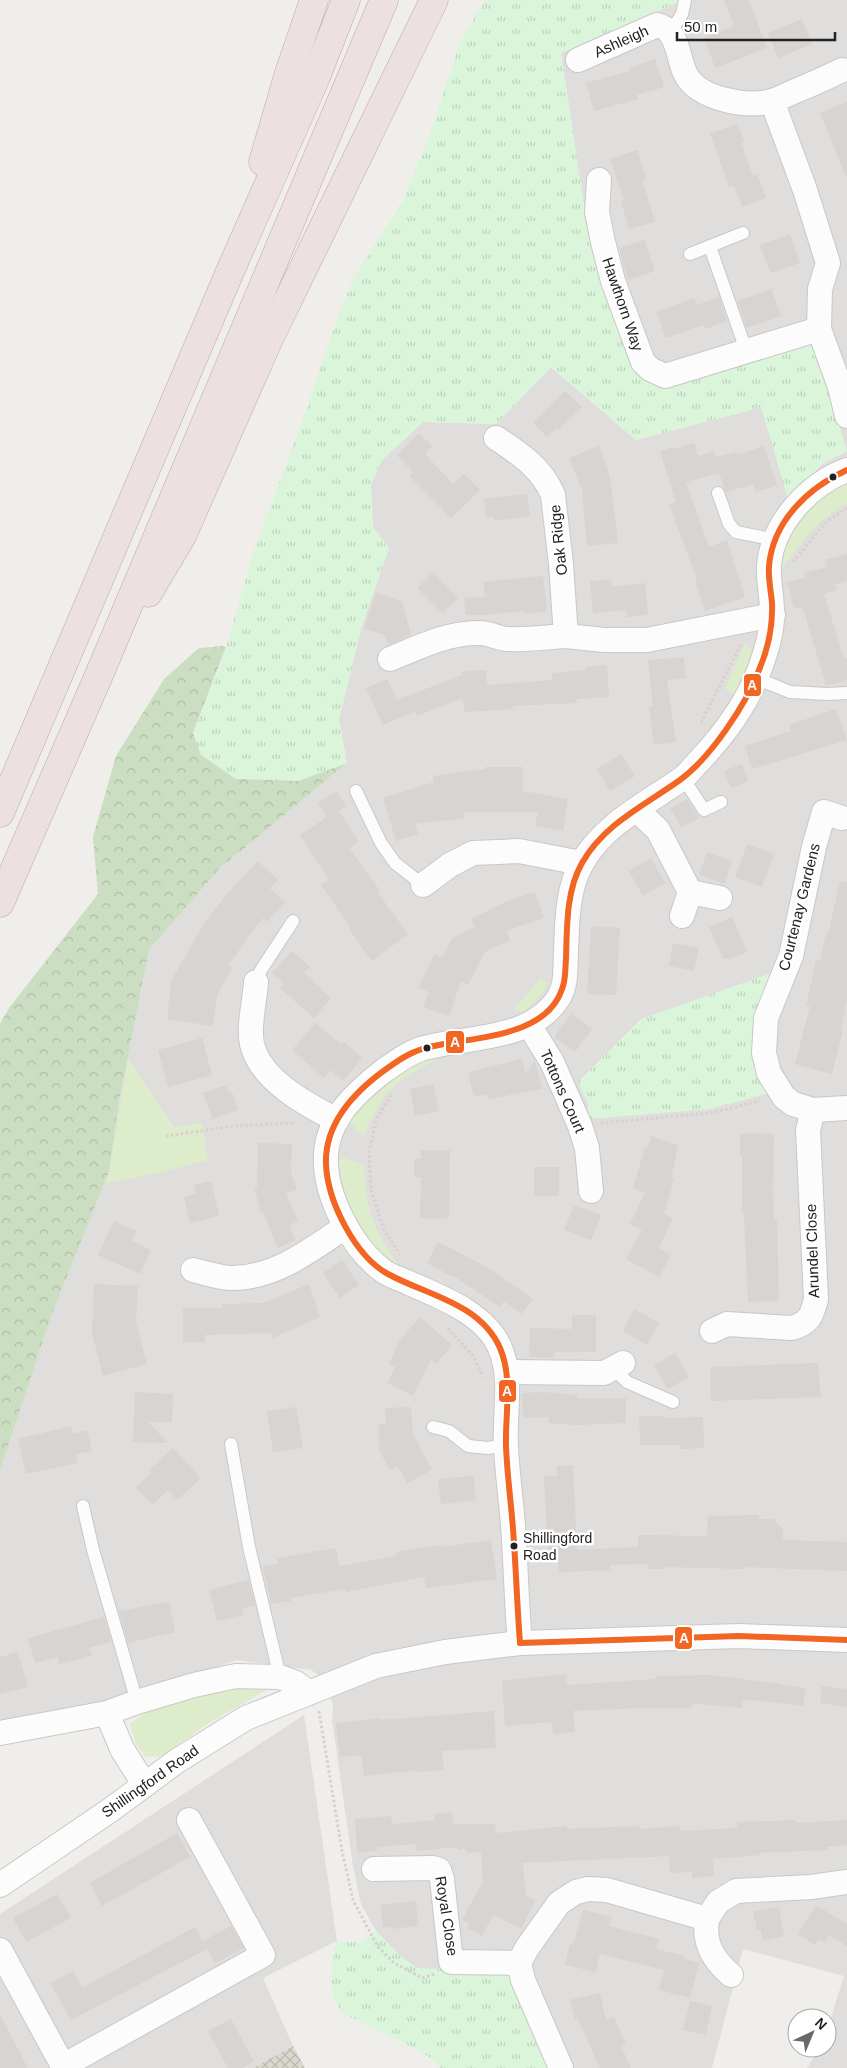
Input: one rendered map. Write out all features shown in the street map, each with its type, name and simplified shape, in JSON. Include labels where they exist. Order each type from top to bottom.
[{"type":"highway","points":[[231,269],[289,73],[314,0]]},
{"type":"highway","points":[[0,813],[231,269],[316,77],[346,0]]},
{"type":"highway","points":[[0,903],[99,675],[384,0]]},
{"type":"highway","points":[[99,675],[182,536],[269,339],[434,0]]},
{"type":"street","name":"Ashleigh","points":[[578,60],[657,25],[665,26],[671,32],[686,74],[699,89],[720,99],[756,103],[772,101],[842,70]]},
{"type":"street","points":[[772,101],[805,190],[837,261],[820,289],[819,329],[840,387],[847,416]]},
{"type":"street","name":"Hawthorn Way","points":[[599,180],[597,212],[613,281],[643,362],[650,369],[665,376],[819,329]]},
{"type":"street","name":"Oak Ridge","points":[[496,438],[533,465],[545,480],[553,495],[561,564],[566,636]]},
{"type":"street","points":[[520,1644],[512,1516],[505,1445],[507,1372],[500,1347],[486,1327],[474,1317],[429,1291],[382,1271],[358,1244],[345,1227],[335,1203],[326,1166],[328,1137],[344,1107],[358,1092],[403,1056],[423,1049],[488,1038],[529,1025],[548,1010],[559,997],[565,982],[566,934],[572,888],[581,863],[599,840],[619,822],[683,778],[733,723],[756,678],[768,645],[763,617],[769,565],[775,540],[800,502],[816,488],[847,470]]},
{"type":"street","points":[[390,659],[434,640],[479,632],[506,640],[566,636],[604,640],[647,640],[763,617]]},
{"type":"street","points":[[637,810],[658,830],[690,892],[682,916]]},
{"type":"street","name":"Courtenay Gardens","points":[[842,818],[824,812],[814,847],[791,956],[766,1018],[764,1053],[769,1073],[780,1092],[792,1104],[812,1110],[847,1108]]},
{"type":"street","points":[[423,885],[450,865],[473,853],[519,851],[581,863]]},
{"type":"street","points":[[690,892],[720,898]]},
{"type":"street","points":[[256,982],[252,1044],[262,1065],[288,1091],[318,1111],[337,1120]]},
{"type":"street","name":"Tottons Court","points":[[529,1025],[552,1062],[580,1126],[587,1148],[591,1191]]},
{"type":"street","name":"Arundel Close","points":[[712,1331],[727,1324],[792,1328],[801,1325],[812,1315],[816,1299],[808,1130],[812,1110]]},
{"type":"street","points":[[193,1270],[232,1278],[267,1272],[297,1259],[345,1227]]},
{"type":"street","points":[[507,1372],[604,1373],[618,1365]]},
{"type":"street","name":"Shillingford Road","points":[[0,1885],[109,1811],[177,1761],[246,1718],[376,1666],[445,1652],[520,1644],[739,1636],[847,1640]]},
{"type":"street","points":[[0,1733],[107,1713],[137,1702],[236,1676],[280,1677],[296,1683],[309,1693]]},
{"type":"street","points":[[107,1713],[122,1749],[144,1784]]},
{"type":"street","points":[[0,1950],[61,2067],[263,1955],[189,1820]]},
{"type":"street","name":"Royal Close","points":[[374,1869],[433,1868],[439,1870],[442,1879],[451,1962],[520,1963]]},
{"type":"street","points":[[731,1975],[718,1964],[708,1948],[705,1929],[707,1919],[718,1902],[736,1891],[811,1887],[847,1882]]},
{"type":"street","points":[[561,2068],[523,1980],[520,1963],[559,1902],[570,1895],[588,1889],[607,1890],[707,1919]]},
{"type":"lane","points":[[671,32],[682,14],[685,0]]},
{"type":"lane","points":[[690,254],[744,233]]},
{"type":"lane","points":[[710,247],[746,350]]},
{"type":"lane","points":[[718,493],[729,524],[736,532],[775,540]]},
{"type":"lane","points":[[756,678],[790,692],[828,694],[847,692]]},
{"type":"lane","points":[[683,778],[704,810],[721,802]]},
{"type":"lane","points":[[356,791],[381,843],[395,863],[423,885]]},
{"type":"lane","points":[[256,982],[261,970],[293,921]]},
{"type":"lane","points":[[618,1365],[627,1382],[673,1402]]},
{"type":"lane","points":[[433,1428],[449,1431],[468,1446],[488,1448],[505,1445]]},
{"type":"lane","points":[[232,1444],[249,1547],[280,1677]]},
{"type":"lane","points":[[83,1506],[137,1702]]},
{"type":"path","points":[[789,567],[826,522],[847,508]]},
{"type":"path","points":[[700,725],[763,617]]},
{"type":"path","points":[[397,1090],[391,1095],[377,1118],[369,1151],[371,1189],[384,1230],[402,1257]]},
{"type":"path","points":[[580,1126],[710,1113],[767,1099],[780,1092]]},
{"type":"path","points":[[166,1136],[234,1126],[295,1123]]},
{"type":"path","points":[[444,1324],[474,1358],[485,1382]]},
{"type":"shaded area","points":[[683,0],[847,0],[847,451],[812,338],[636,372],[604,292],[589,239],[561,53]]},
{"type":"shaded area","points":[[551,367],[636,440],[762,407],[788,499],[822,464],[847,451],[847,2068],[807,2068],[814,2058],[837,2058],[837,2008],[834,2008],[844,1976],[743,1949],[712,2068],[551,2068],[510,1974],[417,1968],[400,1956],[376,1931],[361,1904],[353,1866],[332,1720],[333,1705],[323,1678],[311,1670],[236,1660],[112,1703],[0,1725],[0,1470],[52,1314],[109,1172],[119,1102],[149,950],[220,868],[347,763],[339,720],[361,629],[389,548],[373,527],[371,484],[382,460],[423,422],[496,424]]},
{"type":"shaded area","points":[[304,1715],[337,1941],[263,1978],[293,2046],[253,2068],[0,2068],[0,1914]]},
{"type":"shaded area","points":[[293,2046],[305,2068],[253,2068]]},
{"type":"green space","points":[[485,0],[683,0],[561,53],[589,239],[604,292],[636,372],[812,338],[847,451],[822,464],[788,499],[761,407],[636,440],[551,367],[496,424],[423,422],[382,460],[371,484],[373,527],[389,548],[361,629],[339,720],[347,763],[298,781],[236,779],[201,755],[193,733],[220,667],[255,548],[307,408],[340,310],[355,275],[401,205],[430,134],[460,42]]},
{"type":"green space","points":[[847,481],[847,503],[826,517],[809,533],[780,572],[784,547],[791,529],[818,497]]},
{"type":"green space","points":[[745,643],[752,651],[751,660],[736,695],[725,689]]},
{"type":"green space","points":[[226,647],[193,733],[298,781],[347,763],[220,868],[149,950],[119,1102],[109,1172],[52,1314],[0,1470],[0,1024],[9,1008],[98,894],[93,837],[116,756],[164,679],[199,648]]},
{"type":"green space","points":[[772,973],[769,1093],[711,1109],[588,1119],[588,1104],[578,1082],[641,1019]]},
{"type":"green space","points":[[540,979],[548,982],[543,992],[524,1012],[514,1009]]},
{"type":"green space","points":[[430,1056],[433,1061],[398,1083],[383,1098],[365,1135],[358,1132],[348,1119],[390,1074]]},
{"type":"green space","points":[[128,1058],[174,1127],[202,1123],[208,1160],[154,1174],[105,1183],[109,1172]]},
{"type":"green space","points":[[344,1158],[363,1164],[372,1218],[382,1240],[399,1266],[377,1250],[357,1226],[348,1205],[337,1161]]},
{"type":"green space","points":[[248,1686],[267,1690],[209,1723],[162,1756],[146,1757],[136,1744],[130,1724],[146,1712],[217,1688]]},
{"type":"green space","points":[[376,1931],[400,1956],[417,1968],[510,1974],[551,2068],[440,2068],[435,2061],[416,2049],[342,2013],[334,1995],[331,1978],[337,1941],[361,1943]]},
{"type":"building","points":[[724,0],[749,0],[767,48],[715,68],[704,38],[734,26]]},
{"type":"building","points":[[802,19],[812,44],[778,58],[768,33]]},
{"type":"building","points":[[655,59],[664,87],[637,95],[638,99],[594,111],[586,83],[629,71],[629,68]]},
{"type":"building","points":[[847,102],[847,177],[846,177],[820,113]]},
{"type":"building","points":[[738,124],[744,142],[741,143],[753,176],[757,174],[766,198],[742,207],[734,186],[729,187],[710,133]]},
{"type":"building","points":[[637,150],[646,178],[642,180],[655,222],[629,229],[621,201],[624,200],[610,159]]},
{"type":"building","points":[[790,234],[800,263],[771,273],[760,245]]},
{"type":"building","points":[[645,240],[655,271],[628,280],[619,248]]},
{"type":"building","points":[[771,289],[781,316],[747,328],[738,301]]},
{"type":"building","points":[[719,297],[727,321],[705,329],[703,325],[666,338],[656,312],[694,298],[697,305]]},
{"type":"building","points":[[565,391],[582,407],[558,430],[557,427],[547,437],[533,423]]},
{"type":"building","points":[[419,433],[432,446],[425,454],[453,484],[464,474],[480,490],[451,518],[409,476],[413,472],[397,455]]},
{"type":"building","points":[[694,443],[698,456],[714,451],[716,457],[736,452],[737,455],[764,446],[777,485],[756,492],[754,484],[726,492],[719,473],[686,482],[709,547],[727,540],[745,597],[705,611],[695,581],[697,580],[669,504],[676,502],[660,451]]},
{"type":"building","points":[[599,446],[610,477],[618,543],[587,546],[582,490],[569,458]]},
{"type":"building","points":[[527,494],[530,516],[494,521],[494,517],[486,518],[484,499]]},
{"type":"building","points":[[847,554],[847,581],[835,584],[837,590],[824,594],[844,659],[847,658],[847,680],[826,686],[803,607],[794,609],[787,582],[805,578],[804,573],[827,567],[825,560]]},
{"type":"building","points":[[433,572],[458,598],[442,613],[417,588]]},
{"type":"building","points":[[543,576],[547,611],[525,614],[524,611],[466,615],[464,598],[485,597],[483,582]]},
{"type":"building","points":[[611,580],[612,587],[645,583],[648,615],[626,617],[626,610],[593,613],[590,581]]},
{"type":"building","points":[[376,592],[402,602],[411,635],[388,645],[385,635],[364,628]]},
{"type":"building","points":[[684,657],[686,678],[667,680],[676,742],[654,745],[649,707],[653,707],[648,660]]},
{"type":"building","points":[[607,665],[609,697],[576,699],[577,703],[513,706],[513,709],[464,712],[463,698],[417,716],[415,711],[383,725],[366,688],[387,679],[397,700],[462,675],[461,672],[486,670],[487,685],[552,680],[552,673],[586,670],[585,667]]},
{"type":"building","points":[[836,709],[847,740],[752,769],[745,746],[791,731],[789,725]]},
{"type":"building","points":[[621,754],[635,776],[610,791],[597,769]]},
{"type":"building","points":[[742,764],[748,781],[731,788],[724,771]]},
{"type":"building","points":[[485,767],[523,767],[523,791],[568,799],[563,831],[535,826],[538,812],[464,812],[465,818],[415,824],[418,834],[396,841],[383,798],[434,782],[433,776],[485,769]]},
{"type":"building","points":[[336,791],[346,806],[339,811],[359,842],[349,848],[380,891],[378,893],[408,934],[372,961],[321,885],[329,880],[300,835],[327,817],[318,803]]},
{"type":"building","points":[[687,799],[699,818],[681,827],[670,808]]},
{"type":"building","points":[[747,844],[774,854],[762,887],[735,877]]},
{"type":"building","points":[[707,852],[732,861],[724,884],[699,874]]},
{"type":"building","points":[[651,858],[665,883],[643,896],[629,871]]},
{"type":"building","points":[[258,861],[278,880],[270,889],[285,902],[267,922],[263,918],[228,965],[233,967],[217,995],[213,1026],[167,1019],[171,981],[203,925],[226,895]]},
{"type":"building","points":[[840,881],[847,882],[847,1000],[841,1030],[843,1030],[832,1074],[795,1064],[810,1006],[806,1006],[816,960],[820,961]]},
{"type":"building","points":[[535,892],[544,918],[506,931],[510,940],[485,952],[468,985],[461,981],[449,1016],[423,1007],[429,992],[418,988],[435,954],[442,958],[452,938],[475,927],[471,919],[510,900]]},
{"type":"building","points":[[732,917],[747,952],[730,959],[723,959],[709,927]]},
{"type":"building","points":[[591,926],[620,928],[616,995],[587,994]]},
{"type":"building","points":[[673,943],[699,948],[694,971],[669,966]]},
{"type":"building","points":[[292,951],[310,967],[304,973],[331,998],[314,1018],[280,988],[284,983],[272,973]]},
{"type":"building","points":[[571,1014],[592,1029],[575,1052],[554,1037]]},
{"type":"building","points":[[315,1023],[342,1045],[344,1042],[362,1058],[343,1081],[330,1070],[324,1078],[292,1050]]},
{"type":"building","points":[[202,1038],[212,1075],[168,1087],[158,1050]]},
{"type":"building","points":[[522,1059],[525,1074],[535,1061],[542,1089],[488,1099],[486,1094],[474,1097],[468,1072]]},
{"type":"building","points":[[433,1084],[439,1111],[415,1116],[410,1089]]},
{"type":"building","points":[[226,1085],[229,1093],[232,1092],[238,1110],[213,1119],[203,1093]]},
{"type":"building","points":[[740,1133],[774,1134],[773,1191],[774,1219],[777,1219],[779,1301],[748,1302],[744,1214],[742,1214]]},
{"type":"building","points":[[651,1136],[678,1145],[671,1178],[674,1179],[664,1214],[673,1218],[659,1248],[671,1255],[659,1277],[626,1259],[642,1230],[630,1224],[645,1192],[633,1189],[645,1147],[648,1148]]},
{"type":"building","points":[[258,1143],[292,1144],[291,1171],[297,1190],[286,1193],[298,1221],[290,1225],[295,1240],[278,1248],[263,1212],[261,1213],[254,1187],[257,1187]]},
{"type":"building","points":[[421,1150],[450,1150],[449,1218],[420,1219],[421,1177],[414,1177],[414,1159],[421,1159]]},
{"type":"building","points":[[534,1167],[559,1167],[559,1196],[534,1196]]},
{"type":"building","points":[[211,1181],[219,1216],[190,1223],[184,1197],[196,1194],[194,1185]]},
{"type":"building","points":[[574,1205],[601,1215],[591,1240],[564,1230]]},
{"type":"building","points":[[114,1221],[137,1231],[132,1241],[151,1250],[140,1274],[98,1255]]},
{"type":"building","points":[[438,1242],[487,1267],[533,1299],[521,1314],[504,1301],[500,1307],[454,1276],[427,1263]]},
{"type":"building","points":[[342,1260],[359,1285],[340,1298],[323,1273]]},
{"type":"building","points":[[94,1284],[138,1286],[136,1322],[147,1364],[103,1376],[92,1333]]},
{"type":"building","points":[[309,1284],[320,1317],[273,1338],[271,1333],[205,1335],[205,1342],[183,1342],[183,1308],[222,1308],[222,1304],[263,1303]]},
{"type":"building","points":[[634,1309],[659,1323],[647,1345],[623,1331]]},
{"type":"building","points":[[572,1315],[596,1315],[596,1352],[554,1352],[554,1358],[529,1357],[530,1328],[572,1329]]},
{"type":"building","points":[[420,1317],[452,1345],[436,1364],[431,1360],[413,1396],[387,1383],[395,1367],[389,1364],[400,1340]]},
{"type":"building","points":[[675,1353],[689,1377],[668,1389],[654,1365]]},
{"type":"building","points":[[818,1363],[821,1397],[711,1401],[710,1367]]},
{"type":"building","points":[[135,1392],[173,1394],[172,1422],[148,1422],[168,1443],[133,1442]]},
{"type":"building","points":[[542,1392],[577,1395],[577,1398],[626,1398],[626,1423],[575,1425],[548,1423],[549,1417],[523,1418],[522,1393]]},
{"type":"building","points":[[296,1407],[303,1448],[273,1452],[267,1411]]},
{"type":"building","points":[[411,1407],[413,1434],[432,1470],[407,1483],[398,1466],[390,1470],[380,1452],[378,1425],[386,1424],[385,1408]]},
{"type":"building","points":[[639,1416],[664,1416],[664,1418],[703,1417],[704,1448],[680,1449],[680,1445],[640,1445]]},
{"type":"building","points":[[71,1426],[73,1434],[87,1430],[92,1451],[76,1454],[78,1463],[26,1474],[18,1439]]},
{"type":"building","points":[[173,1448],[201,1478],[177,1500],[168,1490],[152,1505],[136,1487],[152,1472],[149,1470]]},
{"type":"building","points":[[573,1465],[577,1550],[638,1547],[638,1535],[707,1536],[708,1516],[759,1515],[759,1519],[773,1519],[783,1530],[783,1540],[847,1542],[847,1571],[745,1567],[745,1569],[666,1567],[666,1569],[648,1569],[648,1564],[610,1565],[610,1570],[559,1572],[558,1552],[548,1553],[544,1476],[557,1476],[557,1466]]},
{"type":"building","points":[[473,1476],[476,1500],[441,1504],[438,1479]]},
{"type":"building","points":[[491,1540],[497,1579],[426,1588],[424,1577],[346,1592],[345,1589],[291,1598],[291,1601],[271,1604],[263,1566],[278,1564],[277,1558],[336,1548],[340,1566],[396,1556],[396,1552]]},
{"type":"building","points":[[249,1580],[255,1606],[242,1608],[243,1615],[217,1621],[209,1590]]},
{"type":"building","points":[[169,1602],[175,1632],[128,1643],[119,1611]]},
{"type":"building","points":[[104,1617],[111,1642],[89,1648],[92,1656],[59,1664],[57,1657],[35,1663],[28,1638]]},
{"type":"building","points":[[18,1652],[28,1687],[0,1694],[0,1657]]},
{"type":"building","points":[[566,1674],[567,1685],[656,1679],[656,1676],[710,1675],[806,1688],[803,1706],[743,1699],[742,1708],[692,1703],[692,1708],[573,1711],[575,1732],[553,1734],[552,1722],[505,1726],[502,1681]]},
{"type":"building","points":[[822,1686],[847,1689],[847,1707],[820,1703]]},
{"type":"building","points":[[494,1711],[496,1748],[442,1751],[444,1770],[418,1772],[418,1770],[364,1776],[361,1755],[340,1757],[336,1723],[381,1718],[381,1720]]},
{"type":"building","points":[[452,1812],[453,1824],[495,1824],[496,1833],[567,1826],[567,1829],[639,1826],[639,1829],[680,1826],[680,1831],[737,1828],[737,1822],[796,1820],[796,1823],[847,1820],[847,1845],[827,1847],[827,1850],[759,1853],[760,1855],[713,1859],[714,1876],[692,1878],[692,1872],[670,1873],[669,1856],[523,1863],[526,1896],[535,1901],[521,1929],[493,1915],[482,1936],[467,1928],[469,1923],[462,1920],[483,1881],[481,1852],[467,1853],[466,1849],[458,1850],[458,1847],[416,1851],[415,1844],[377,1847],[377,1851],[357,1852],[355,1819],[391,1816],[392,1824],[435,1820],[434,1814]]},
{"type":"building","points":[[177,1833],[190,1857],[102,1906],[90,1883]]},
{"type":"building","points":[[57,1894],[71,1918],[26,1942],[13,1918]]},
{"type":"building","points":[[416,1901],[418,1926],[391,1929],[390,1926],[383,1927],[381,1905]]},
{"type":"building","points":[[816,1905],[847,1924],[847,1946],[829,1935],[825,1943],[819,1939],[815,1945],[798,1934]]},
{"type":"building","points":[[779,1907],[784,1936],[763,1941],[761,1930],[757,1930],[753,1912]]},
{"type":"building","points":[[583,1910],[612,1917],[609,1926],[659,1939],[656,1949],[685,1956],[684,1959],[699,1963],[690,1998],[659,1990],[664,1970],[600,1954],[596,1972],[565,1965],[570,1944],[573,1945]]},
{"type":"building","points":[[231,1926],[244,1948],[215,1963],[203,1941]]},
{"type":"building","points":[[195,1927],[207,1949],[71,2020],[50,1983],[73,1971],[82,1988]]},
{"type":"building","points":[[600,1993],[606,2020],[614,2017],[626,2044],[621,2046],[631,2068],[600,2068],[578,2019],[575,2020],[570,2000]]},
{"type":"building","points":[[690,2001],[712,2006],[706,2035],[683,2030]]},
{"type":"building","points":[[0,2015],[28,2068],[0,2068]]},
{"type":"building","points":[[231,2019],[254,2062],[242,2068],[228,2068],[208,2031]]},
{"type":"transit line","name":"A","points":[[520,1643],[507,1456],[508,1396],[506,1371],[500,1348],[491,1333],[466,1310],[388,1274],[365,1255],[345,1227],[332,1195],[326,1165],[330,1135],[344,1108],[354,1097],[377,1076],[404,1057],[422,1049],[501,1034],[539,1018],[553,1006],[564,982],[570,897],[582,863],[591,849],[613,826],[680,780],[715,745],[726,730],[753,684],[767,646],[772,612],[769,566],[777,535],[785,521],[806,496],[833,477],[847,470]]},
{"type":"transit line","name":"A","points":[[520,1643],[739,1636],[847,1640]]},
{"type":"place","name":"Shillingford Road","points":[[514,1546]]}]
